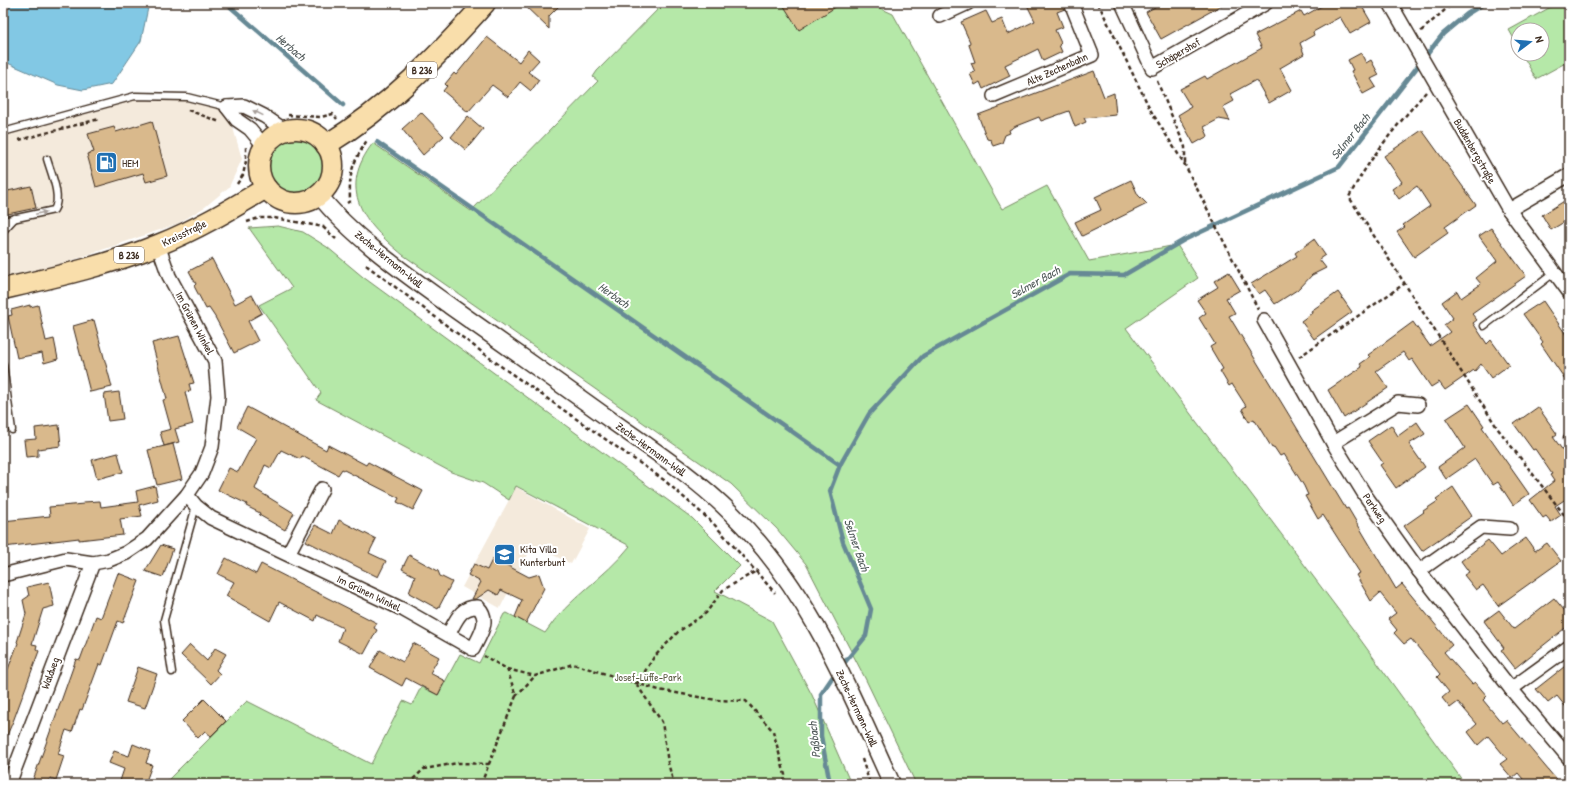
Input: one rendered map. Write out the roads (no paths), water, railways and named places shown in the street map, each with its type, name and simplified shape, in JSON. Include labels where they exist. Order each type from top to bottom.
[{"type":"main road","name":"B 236","points":[[326,144],[352,129],[399,93],[485,3]]},
{"type":"main road","points":[[308,130],[319,136],[326,144],[331,154],[333,171],[326,188],[319,195],[307,202],[292,203],[282,201],[266,188],[261,176],[260,160],[265,147],[273,138],[286,131],[308,130]]},
{"type":"main road","name":"Kreisstraße","points":[[3,289],[87,268],[158,245],[200,226],[266,188]]},
{"type":"street","points":[[940,16],[968,3]]},
{"type":"street","name":"Alte Zechenbahn","points":[[994,96],[1092,55],[1072,3]]},
{"type":"street","name":"Schäpershof","points":[[1122,3],[1152,68],[1266,3]]},
{"type":"street","name":"Buddenbergstraße","points":[[1390,3],[1509,210],[1569,292]]},
{"type":"street","points":[[227,107],[244,106],[264,116],[286,131]]},
{"type":"street","points":[[227,107],[237,120],[250,129],[265,147]]},
{"type":"street","points":[[1509,210],[1569,175]]},
{"type":"street","name":"Zeche-Hermann-Wall","points":[[319,195],[335,216],[412,279],[672,463],[732,513],[773,560],[802,599],[830,650],[892,784]]},
{"type":"street","name":"Im Grünen Winkel","points":[[158,245],[169,276],[215,361],[218,396],[212,447],[202,473],[187,495],[196,506],[211,518],[404,610],[448,635],[473,649],[483,628],[485,620],[483,612],[478,607],[464,609],[448,635]]},
{"type":"street","name":"Parkweg","points":[[1264,320],[1333,443],[1365,495],[1419,571],[1511,689],[1569,758]]},
{"type":"street","points":[[1333,443],[1398,403],[1418,405]]},
{"type":"street","points":[[288,554],[322,489]]},
{"type":"street","points":[[3,575],[66,559],[92,563],[109,560],[126,554],[147,539],[187,495]]},
{"type":"street","points":[[1419,571],[1481,528],[1510,529]]},
{"type":"street","name":"Waldweg","points":[[9,784],[92,563]]},
{"type":"street","points":[[1511,689],[1569,647]]},
{"type":"lane","points":[[3,132],[135,96],[187,97],[227,107]]},
{"type":"lane","points":[[3,221],[54,210],[57,197],[47,159]]},
{"type":"lane","points":[[3,232],[15,218]]},
{"type":"lane","points":[[1484,326],[1554,273]]},
{"type":"lane","points":[[3,364],[12,430]]},
{"type":"lane","points":[[172,672],[164,620],[196,506]]},
{"type":"water","points":[[3,3],[149,3],[141,41],[112,84],[83,90],[58,85],[3,61]]},
{"type":"waterway","name":"Herbach","points":[[226,3],[343,105]]},
{"type":"waterway","name":"Selmer Bach","points":[[841,667],[866,636],[871,609],[843,542],[830,491],[840,465],[869,414],[923,356],[1070,274],[1124,275],[1184,240],[1339,167],[1443,34],[1467,14],[1485,3]]},
{"type":"waterway","name":"Herbach","points":[[377,142],[840,465]]},
{"type":"waterway","name":"Paßbach","points":[[830,784],[821,736],[821,694],[836,672]]},
{"type":"place","name":"HEM","points":[[107,163]]},
{"type":"place","name":"Kita Villa Kunterbunt","points":[[504,555]]},
{"type":"park label","name":"Josef-Lüffe-Park","points":[[648,677]]}]
